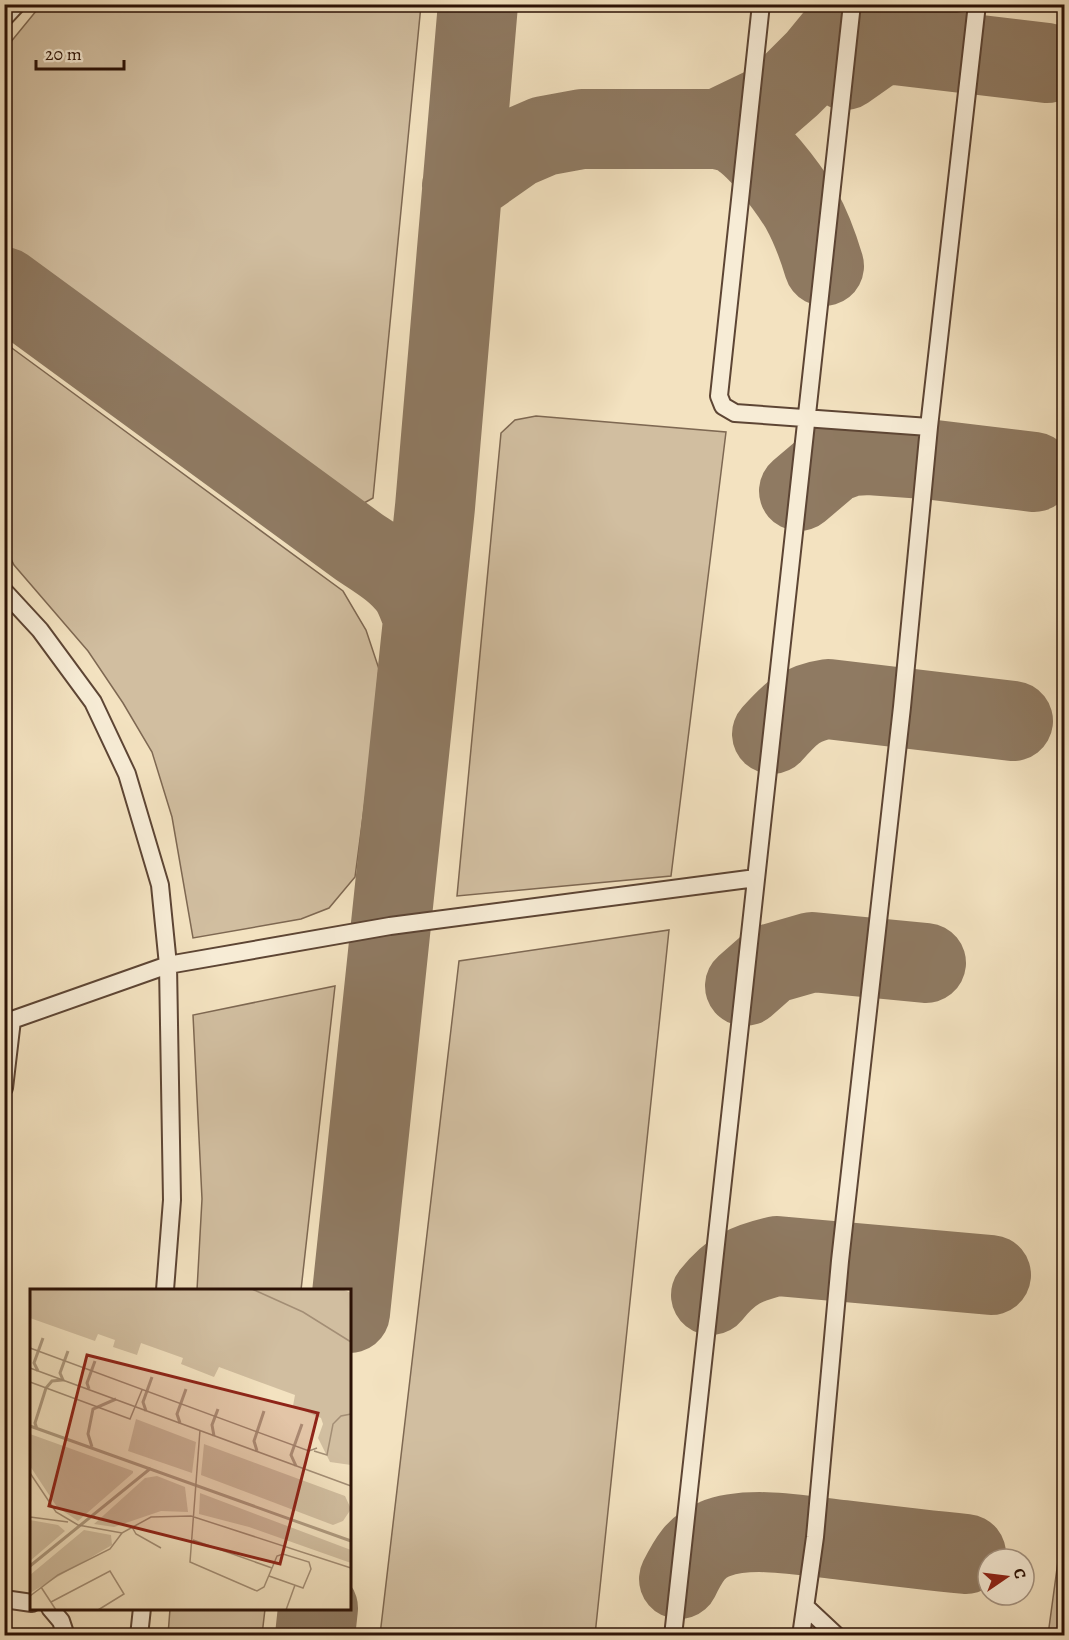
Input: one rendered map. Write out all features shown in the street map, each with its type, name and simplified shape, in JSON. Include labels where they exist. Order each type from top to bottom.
[{"type":"lane","points":[[4,18],[17,4]]},
{"type":"lane","points":[[761,4],[719,396],[723,406],[735,412],[929,427]]},
{"type":"lane","points":[[673,1635],[852,4]]},
{"type":"lane","points":[[801,1635],[814,1537],[840,1262],[901,718],[929,427],[977,4]]},
{"type":"lane","points":[[4,591],[40,630],[93,702],[128,774],[160,885],[168,964],[172,1200],[165,1289]]},
{"type":"lane","points":[[4,1088],[8,1020],[168,964],[390,926],[756,878]]},
{"type":"lane","points":[[4,1599],[30,1604]]},
{"type":"lane","points":[[806,1607],[837,1635]]},
{"type":"lane","points":[[52,1610],[60,1621],[66,1635]]},
{"type":"lane","points":[[140,1635],[141,1610]]},
{"type":"shaded area","points":[[41,5],[421,5],[373,498],[357,507],[5,257],[5,49]]},
{"type":"shaded area","points":[[5,343],[343,591],[366,630],[379,669],[355,877],[329,908],[301,919],[193,938],[172,817],[152,752],[88,651],[14,565],[5,547]]},
{"type":"shaded area","points":[[536,416],[726,432],[671,876],[457,896],[501,433],[515,420]]},
{"type":"shaded area","points":[[669,930],[595,1635],[380,1635],[459,961]]},
{"type":"shaded area","points":[[335,986],[301,1289],[197,1289],[202,1199],[193,1015]]},
{"type":"shaded area","points":[[1064,1517],[1064,1635],[1048,1635]]},
{"type":"shaded area","points":[[170,1610],[265,1610],[262,1635],[168,1635]]},
{"type":"taxiway","points":[[351,1304],[435,507],[478,4]]},
{"type":"taxiway","points":[[718,129],[768,105],[791,85],[840,31],[851,4]]},
{"type":"taxiway","points":[[845,70],[872,51],[887,44],[1047,63]]},
{"type":"taxiway","points":[[462,186],[516,148],[544,136],[582,129],[718,129],[730,132],[750,145],[780,178],[805,216],[824,266]]},
{"type":"taxiway","points":[[4,287],[387,566],[411,590],[423,617]]},
{"type":"taxiway","points":[[799,491],[832,463],[851,456],[926,459],[1034,472]]},
{"type":"taxiway","points":[[772,734],[796,710],[810,703],[828,699],[1013,721]]},
{"type":"taxiway","points":[[745,986],[770,964],[812,952],[926,963]]},
{"type":"taxiway","points":[[711,1295],[725,1279],[740,1269],[777,1256],[991,1275]]},
{"type":"taxiway","points":[[679,1579],[689,1560],[708,1542],[744,1533],[795,1534],[966,1554]]},
{"type":"taxiway","points":[[315,1636],[318,1610]]}]
